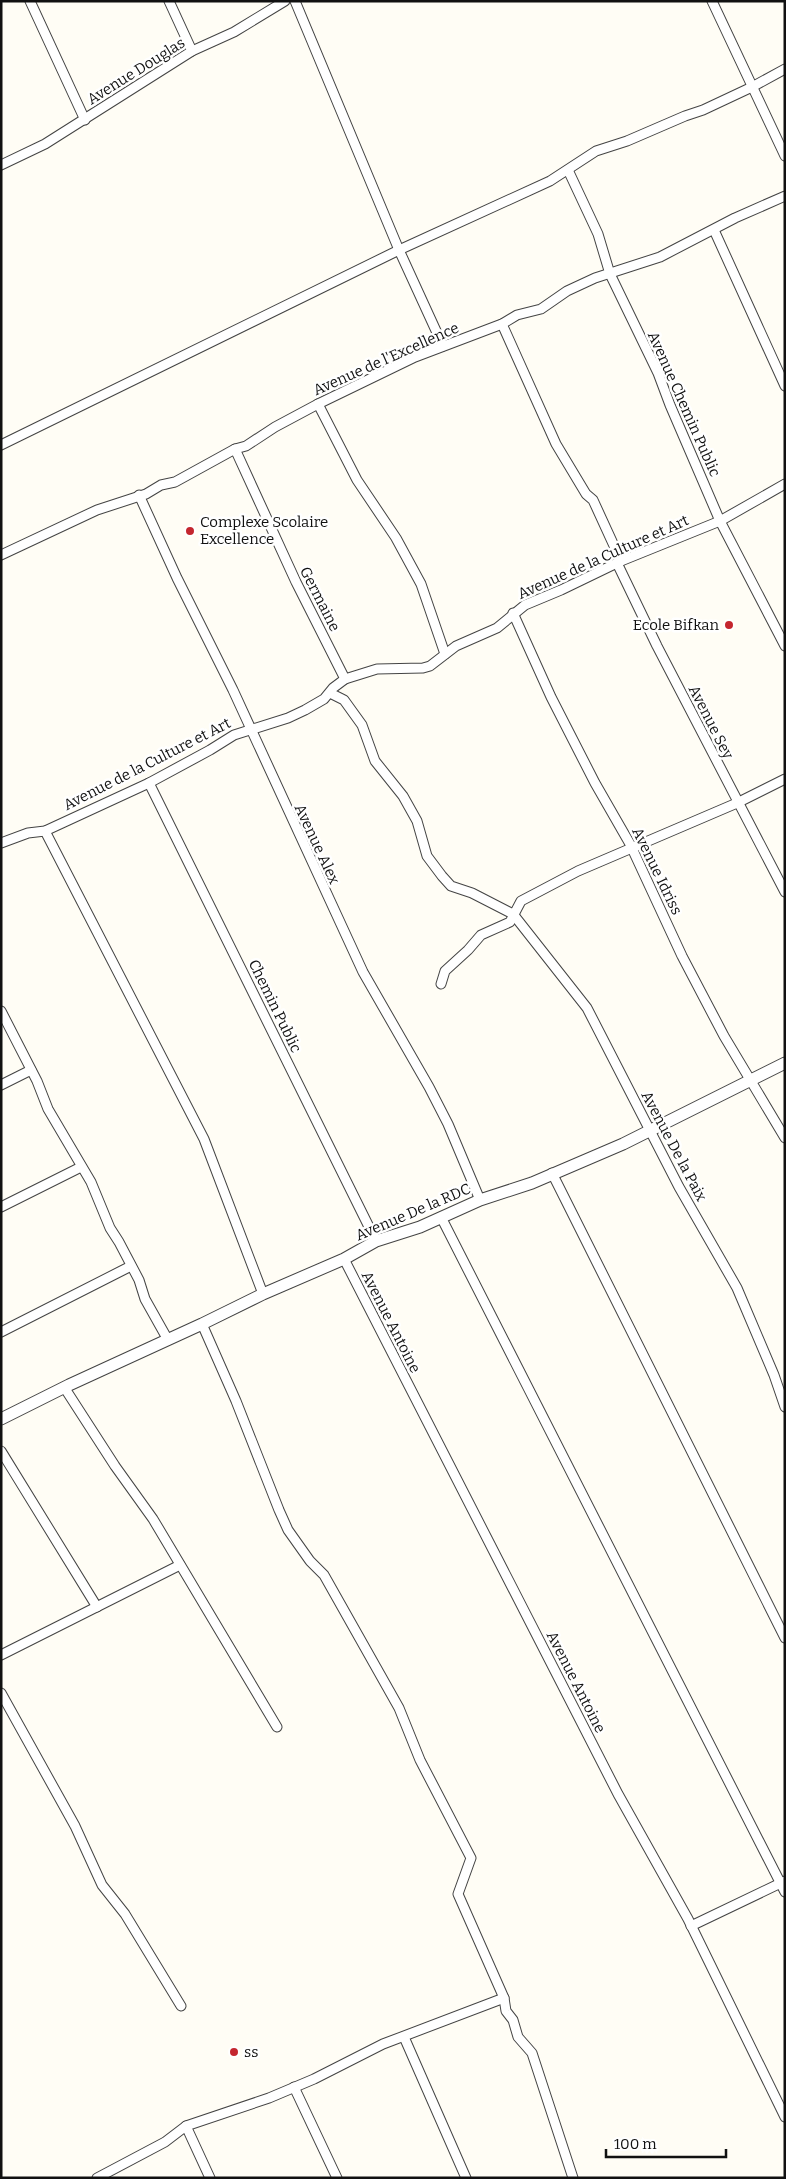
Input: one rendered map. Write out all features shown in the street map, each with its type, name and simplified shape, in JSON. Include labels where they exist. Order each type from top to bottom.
[{"type":"street","points":[[30,1],[85,120]]},
{"type":"street","points":[[169,1],[192,51]]},
{"type":"street","name":"Avenue Douglas","points":[[1,165],[45,144],[192,51],[234,32],[285,1]]},
{"type":"street","points":[[295,1],[399,250],[442,346]]},
{"type":"street","points":[[712,1],[785,156]]},
{"type":"street","points":[[1,446],[399,250],[535,188],[568,170],[596,151],[627,141],[752,87],[785,69]]},
{"type":"street","name":"Avenue Chemin Public","points":[[568,170],[598,234],[610,274],[658,374],[720,521],[785,646]]},
{"type":"street","name":"Avenue de l'Excellence","points":[[1,555],[96,510],[146,494],[161,485],[175,482],[235,449],[246,446],[275,427],[318,404],[442,346],[502,324],[518,315],[541,309],[567,292],[610,274],[660,258],[785,196]]},
{"type":"street","points":[[714,230],[785,386]]},
{"type":"street","name":"Avenue Sey","points":[[502,324],[556,444],[586,494],[593,500],[619,562],[738,803],[785,892]]},
{"type":"street","points":[[318,404],[356,480],[396,538],[421,584],[445,654]]},
{"type":"street","name":"Germaine","points":[[235,449],[296,582],[345,679]]},
{"type":"street","name":"Avenue de la Culture et Art","points":[[1,843],[28,833],[45,831],[148,783],[234,735],[288,718],[324,699],[333,688],[345,679],[377,669],[423,668],[436,662],[468,640],[497,628],[525,605],[619,562],[720,521],[785,484]]},
{"type":"street","name":"Avenue Alex","points":[[139,495],[176,578],[233,690],[363,972],[448,1124],[480,1200]]},
{"type":"street","name":"Avenue Idriss","points":[[513,613],[568,731],[632,849],[682,956],[724,1036],[785,1138]]},
{"type":"street","points":[[330,693],[344,700],[362,725],[375,761],[403,796],[417,821],[427,856],[442,876],[452,886],[472,893],[513,914]]},
{"type":"street","points":[[441,984],[445,971],[481,935],[510,922],[521,901],[603,859],[632,849],[738,803],[785,779]]},
{"type":"street","name":"Chemin Public","points":[[148,783],[376,1241]]},
{"type":"street","points":[[45,831],[204,1139],[263,1294]]},
{"type":"street","name":"Avenue De la Paix","points":[[513,914],[587,1008],[679,1187],[737,1288],[774,1375],[785,1407]]},
{"type":"street","points":[[1,1011],[31,1070],[48,1109],[99,1199],[110,1228],[131,1266],[145,1299],[168,1340]]},
{"type":"street","name":"Avenue De la RDC","points":[[1,1419],[64,1387],[263,1294],[344,1259],[376,1241],[420,1227],[480,1200],[532,1183],[623,1144],[785,1063]]},
{"type":"street","points":[[1,1085],[31,1070]]},
{"type":"street","points":[[1,1207],[81,1167]]},
{"type":"street","points":[[552,1174],[785,1638]]},
{"type":"street","points":[[441,1217],[784,1885],[691,1926]]},
{"type":"street","name":"Avenue Antoine","points":[[344,1259],[618,1794],[691,1926],[785,2117]]},
{"type":"street","points":[[1,1332],[131,1266]]},
{"type":"street","points":[[202,1324],[288,1530],[310,1561],[324,1574],[395,1700],[420,1760],[470,1858],[458,1894],[504,1998],[506,2011],[513,2020],[518,2037],[532,2052],[573,2178]]},
{"type":"street","points":[[64,1387],[115,1466],[153,1519],[277,1727]]},
{"type":"street","points":[[1,1451],[97,1607]]},
{"type":"street","points":[[1,1655],[180,1564]]},
{"type":"street","points":[[1,1693],[75,1826],[102,1885],[125,1914],[181,2006]]},
{"type":"street","points":[[97,2178],[165,2142],[186,2126],[294,2087],[383,2044],[504,1998]]},
{"type":"street","points":[[404,2037],[466,2178]]},
{"type":"street","points":[[294,2087],[337,2178]]},
{"type":"street","points":[[186,2126],[210,2178]]},
{"type":"place","name":"Complexe Scolaire Excellence","points":[[190,531]]},
{"type":"place","name":"Ecole Bifkan","points":[[729,625]]},
{"type":"place","name":"ss","points":[[234,2052]]}]
